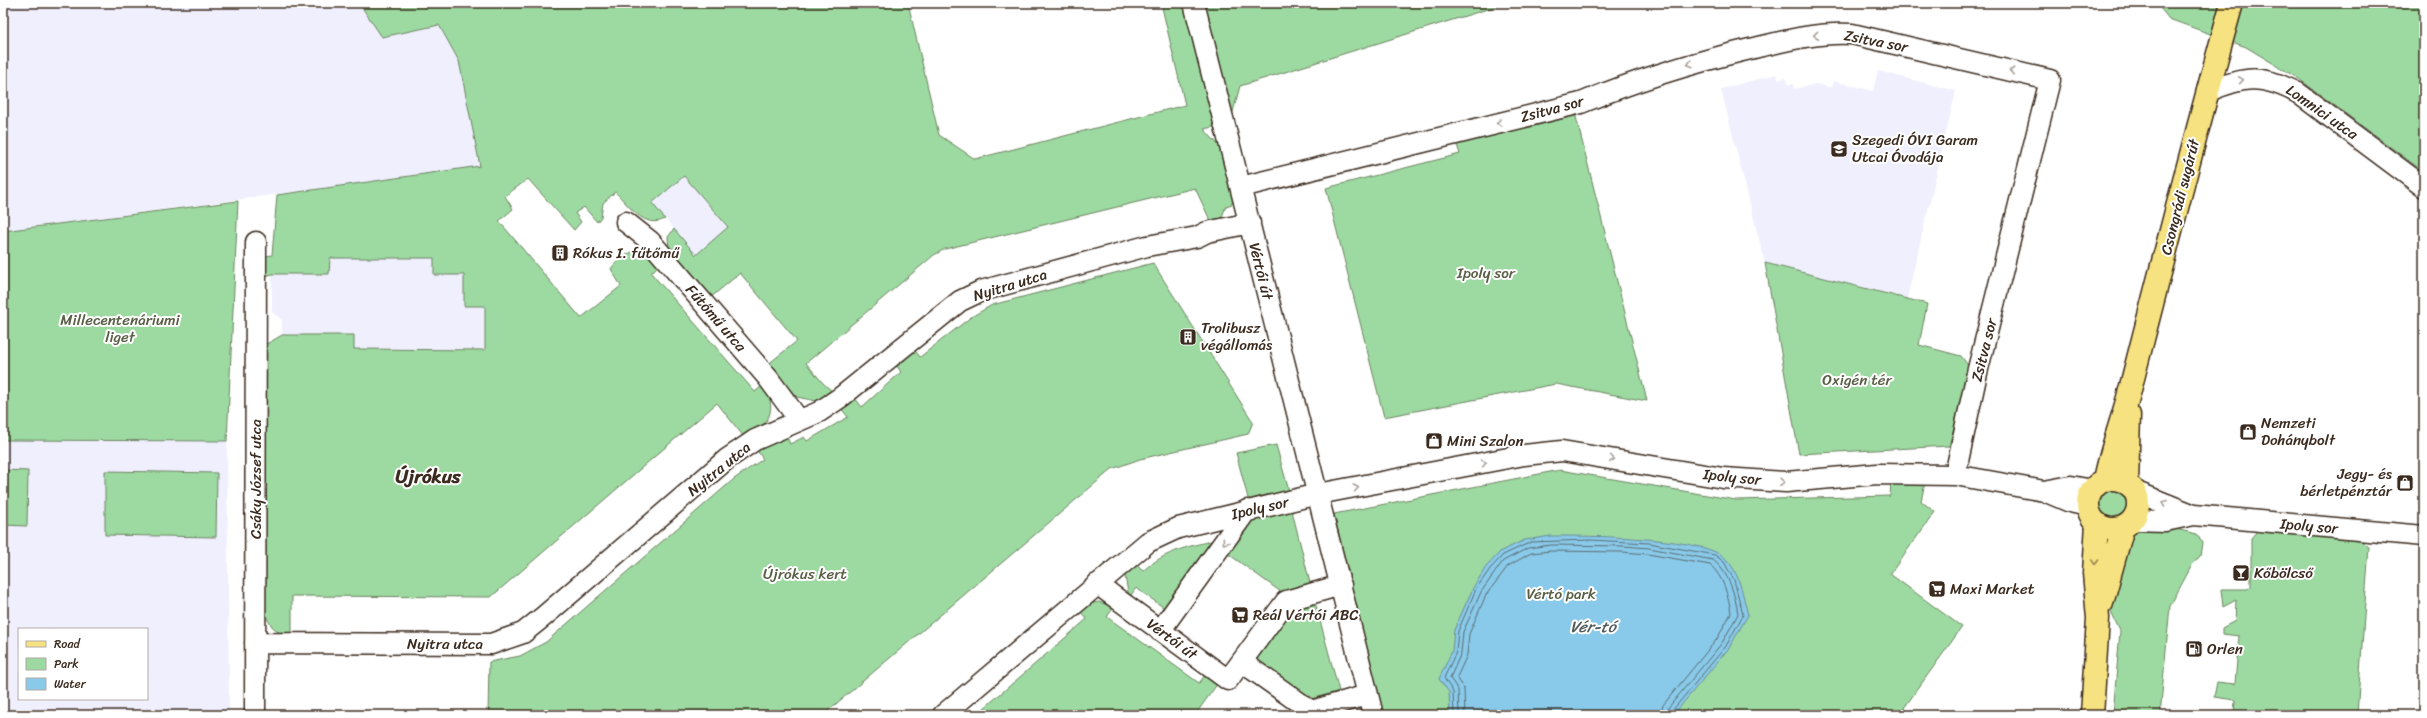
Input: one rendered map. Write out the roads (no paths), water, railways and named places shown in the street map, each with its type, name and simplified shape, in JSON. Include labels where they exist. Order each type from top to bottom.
[{"type":"main road","name":"Csongrádi sugárút","points":[[2092,715],[2098,618],[2094,573],[2095,500],[2130,391],[2207,92],[2232,3]]},
{"type":"main road","name":"Csongrádi sugárút","points":[[2098,618],[2128,523],[2138,505],[2130,487],[2130,391]]},
{"type":"main road","points":[[2128,523],[2109,529],[2095,500],[2116,479],[2130,487]]},
{"type":"street","name":"Vértói út","points":[[1194,3],[1373,715]]},
{"type":"street","name":"Zsitva sor","points":[[1241,187],[1581,103],[1628,83],[1700,61],[1803,36],[1834,33],[1852,34],[2050,80],[1977,373],[1955,475]]},
{"type":"street","name":"Lomnici utca","points":[[2207,92],[2231,82],[2252,79],[2276,82],[2298,93],[2424,187]]},
{"type":"street","name":"Fűtőmű utca","points":[[626,222],[650,241],[768,378],[799,420]]},
{"type":"street","name":"Nyitra utca","points":[[255,643],[491,644],[523,633],[605,565],[727,459],[755,440],[819,412],[841,397],[960,301],[981,291],[1147,246],[1197,237],[1207,232],[1250,223]]},
{"type":"street","name":"Csáky József utca","points":[[255,715],[256,242]]},
{"type":"street","name":"Ipoly sor","points":[[943,715],[1148,542],[1178,528],[1247,510],[1318,494],[1524,455],[1562,451],[1723,478],[1786,482],[1877,474],[1955,475],[2044,491],[2071,486],[2095,500]]},
{"type":"street","name":"Ipoly sor","points":[[2130,487],[2194,515]]},
{"type":"street","points":[[1160,631],[1247,510]]},
{"type":"street","name":"Ipoly sor","points":[[2128,523],[2165,520],[2194,515],[2424,536]]},
{"type":"street","name":"Vértói út","points":[[1097,584],[1228,680],[1286,601],[1340,585]]},
{"type":"street","points":[[1242,662],[1310,713],[1367,694]]},
{"type":"water","name":"Vér-tó","points":[[1551,536],[1615,537],[1669,541],[1693,545],[1712,551],[1725,558],[1730,564],[1738,577],[1748,615],[1729,648],[1673,715],[1450,715],[1449,692],[1439,679],[1452,651],[1454,630],[1473,588],[1486,567],[1501,551],[1525,540]]},
{"type":"place","name":"Szegedi ÓVI Garam Utcai Óvodája","points":[[1839,149]]},
{"type":"place","name":"Rókus I. fűtőmű","points":[[560,253]]},
{"type":"place","name":"Trolibusz végállomás","points":[[1188,337]]},
{"type":"place","name":"Nemzeti Dohánybolt","points":[[2248,432]]},
{"type":"place","name":"Mini Szalon","points":[[1434,441]]},
{"type":"place","name":"Jegy- és bérletpénztár","points":[[2405,483]]},
{"type":"place","name":"Kőbölcső","points":[[2241,573]]},
{"type":"place","name":"Maxi Market","points":[[1937,589]]},
{"type":"place","name":"Reál Vértói ABC","points":[[1240,615]]},
{"type":"place","name":"Orlen","points":[[2194,649]]},
{"type":"district","name":"Újrókus","points":[[428,476]]},
{"type":"park label","name":"Millecentenáriumi liget","points":[[120,328]]},
{"type":"park label","name":"Oxigén tér","points":[[1857,380]]},
{"type":"park label","name":"Újrókus kert","points":[[805,574]]},
{"type":"park label","name":"Vértó park","points":[[1561,594]]}]
